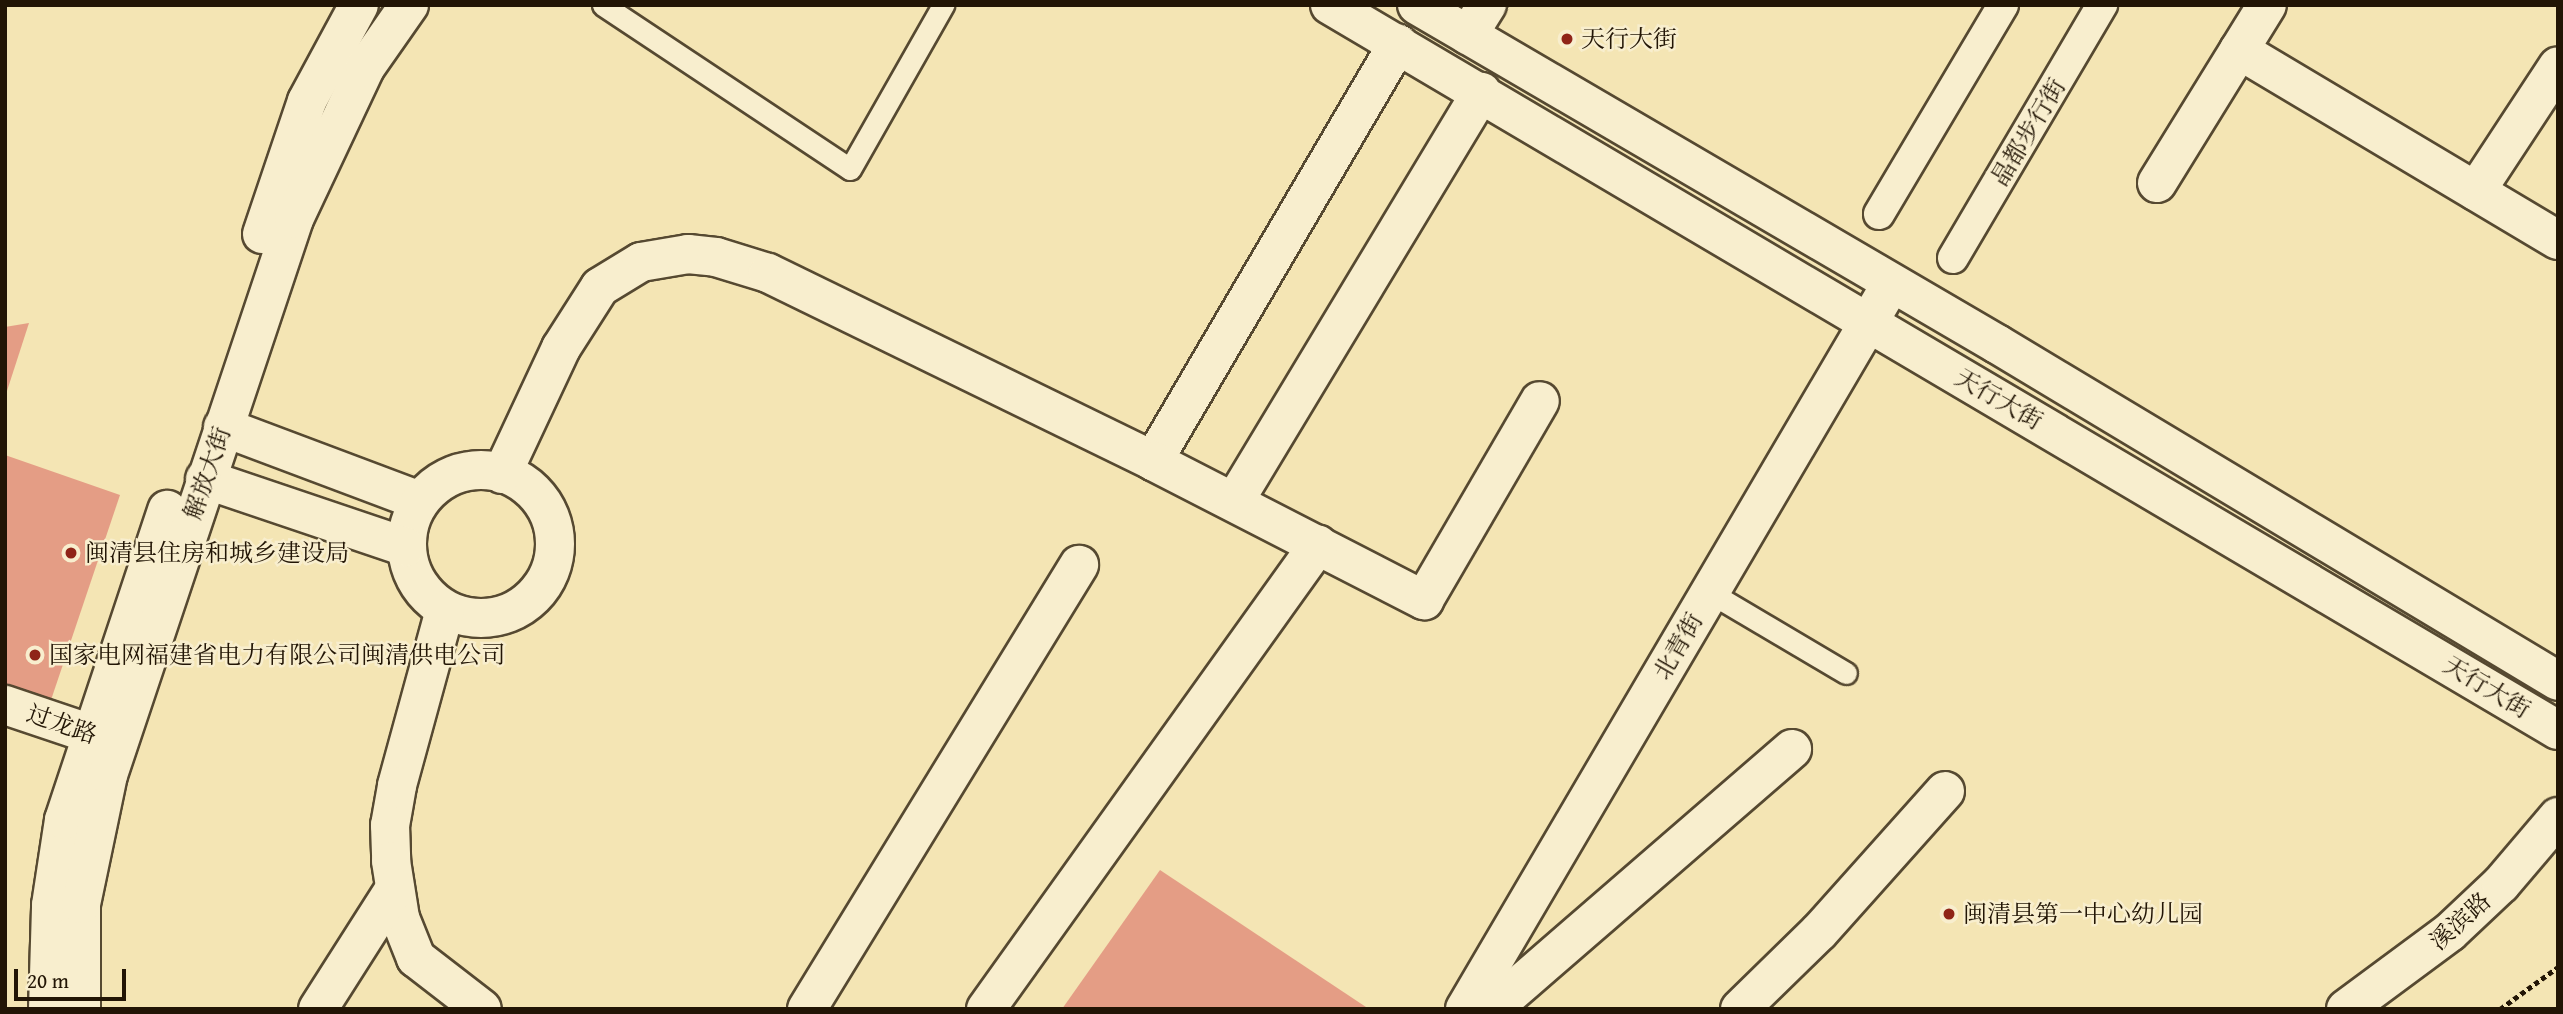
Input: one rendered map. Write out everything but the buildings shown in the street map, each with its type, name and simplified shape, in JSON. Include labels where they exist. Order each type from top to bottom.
[{"type":"street","name":"解放大街","points":[[80,1009],[81,904],[104,739],[307,101],[359,5]]},
{"type":"street","name":"解放大街","points":[[48,1009],[57,862],[205,479],[311,176],[365,68],[409,5]]},
{"type":"street","name":"天行大街","points":[[1331,5],[2558,730]]},
{"type":"street","points":[[1879,214],[2003,5]]},
{"type":"street","name":"晶都步行街","points":[[1953,258],[2102,5]]},
{"type":"street","points":[[2157,183],[2267,5]]},
{"type":"street","points":[[1425,7],[1478,20],[1891,284],[2558,681]]},
{"type":"street","points":[[1153,461],[1398,44]]},
{"type":"street","points":[[2239,50],[2558,240]]},
{"type":"street","points":[[2476,191],[2558,66]]},
{"type":"street","points":[[1234,502],[1481,92]]},
{"type":"street","points":[[502,474],[561,348],[600,287],[641,262],[688,254],[716,257],[768,274],[1153,461],[1424,600],[1540,401]]},
{"type":"street","name":"北青街","points":[[1465,1009],[1891,284]]},
{"type":"street","points":[[223,427],[420,501]]},
{"type":"street","points":[[488,469],[502,474],[534,491],[549,512],[556,536],[554,562],[544,586],[507,614],[484,619],[445,610],[422,591],[411,570],[406,547],[409,524],[420,501],[439,483],[462,472],[488,469]]},
{"type":"street","points":[[205,479],[406,547]]},
{"type":"street","points":[[986,1009],[1318,545]]},
{"type":"street","points":[[807,1009],[1079,565]]},
{"type":"street","points":[[445,610],[397,786],[390,825],[395,888],[400,918],[416,958],[437,997],[482,1009]]},
{"type":"street","name":"过龙路","points":[[5,705],[104,739]]},
{"type":"street","points":[[1492,1009],[1792,749]]},
{"type":"street","points":[[1740,1009],[1819,932],[1945,791]]},
{"type":"street","name":"溪滨路","points":[[2346,1009],[2418,958],[2477,908],[2558,817]]},
{"type":"street","points":[[318,1009],[395,888]]},
{"type":"lane","points":[[603,5],[850,169],[943,5]]},
{"type":"lane","points":[[1709,593],[1846,673]]},
{"type":"path","points":[[2500,1009],[2558,967]]},
{"type":"place","name":"天行大街","points":[[1567,39]]},
{"type":"place","name":"闽清县住房和城乡建设局","points":[[71,553]]},
{"type":"place","name":"国家电网福建省电力有限公司闽清供电公司","points":[[35,655]]},
{"type":"place","name":"闽清县第一中心幼儿园","points":[[1949,914]]}]
